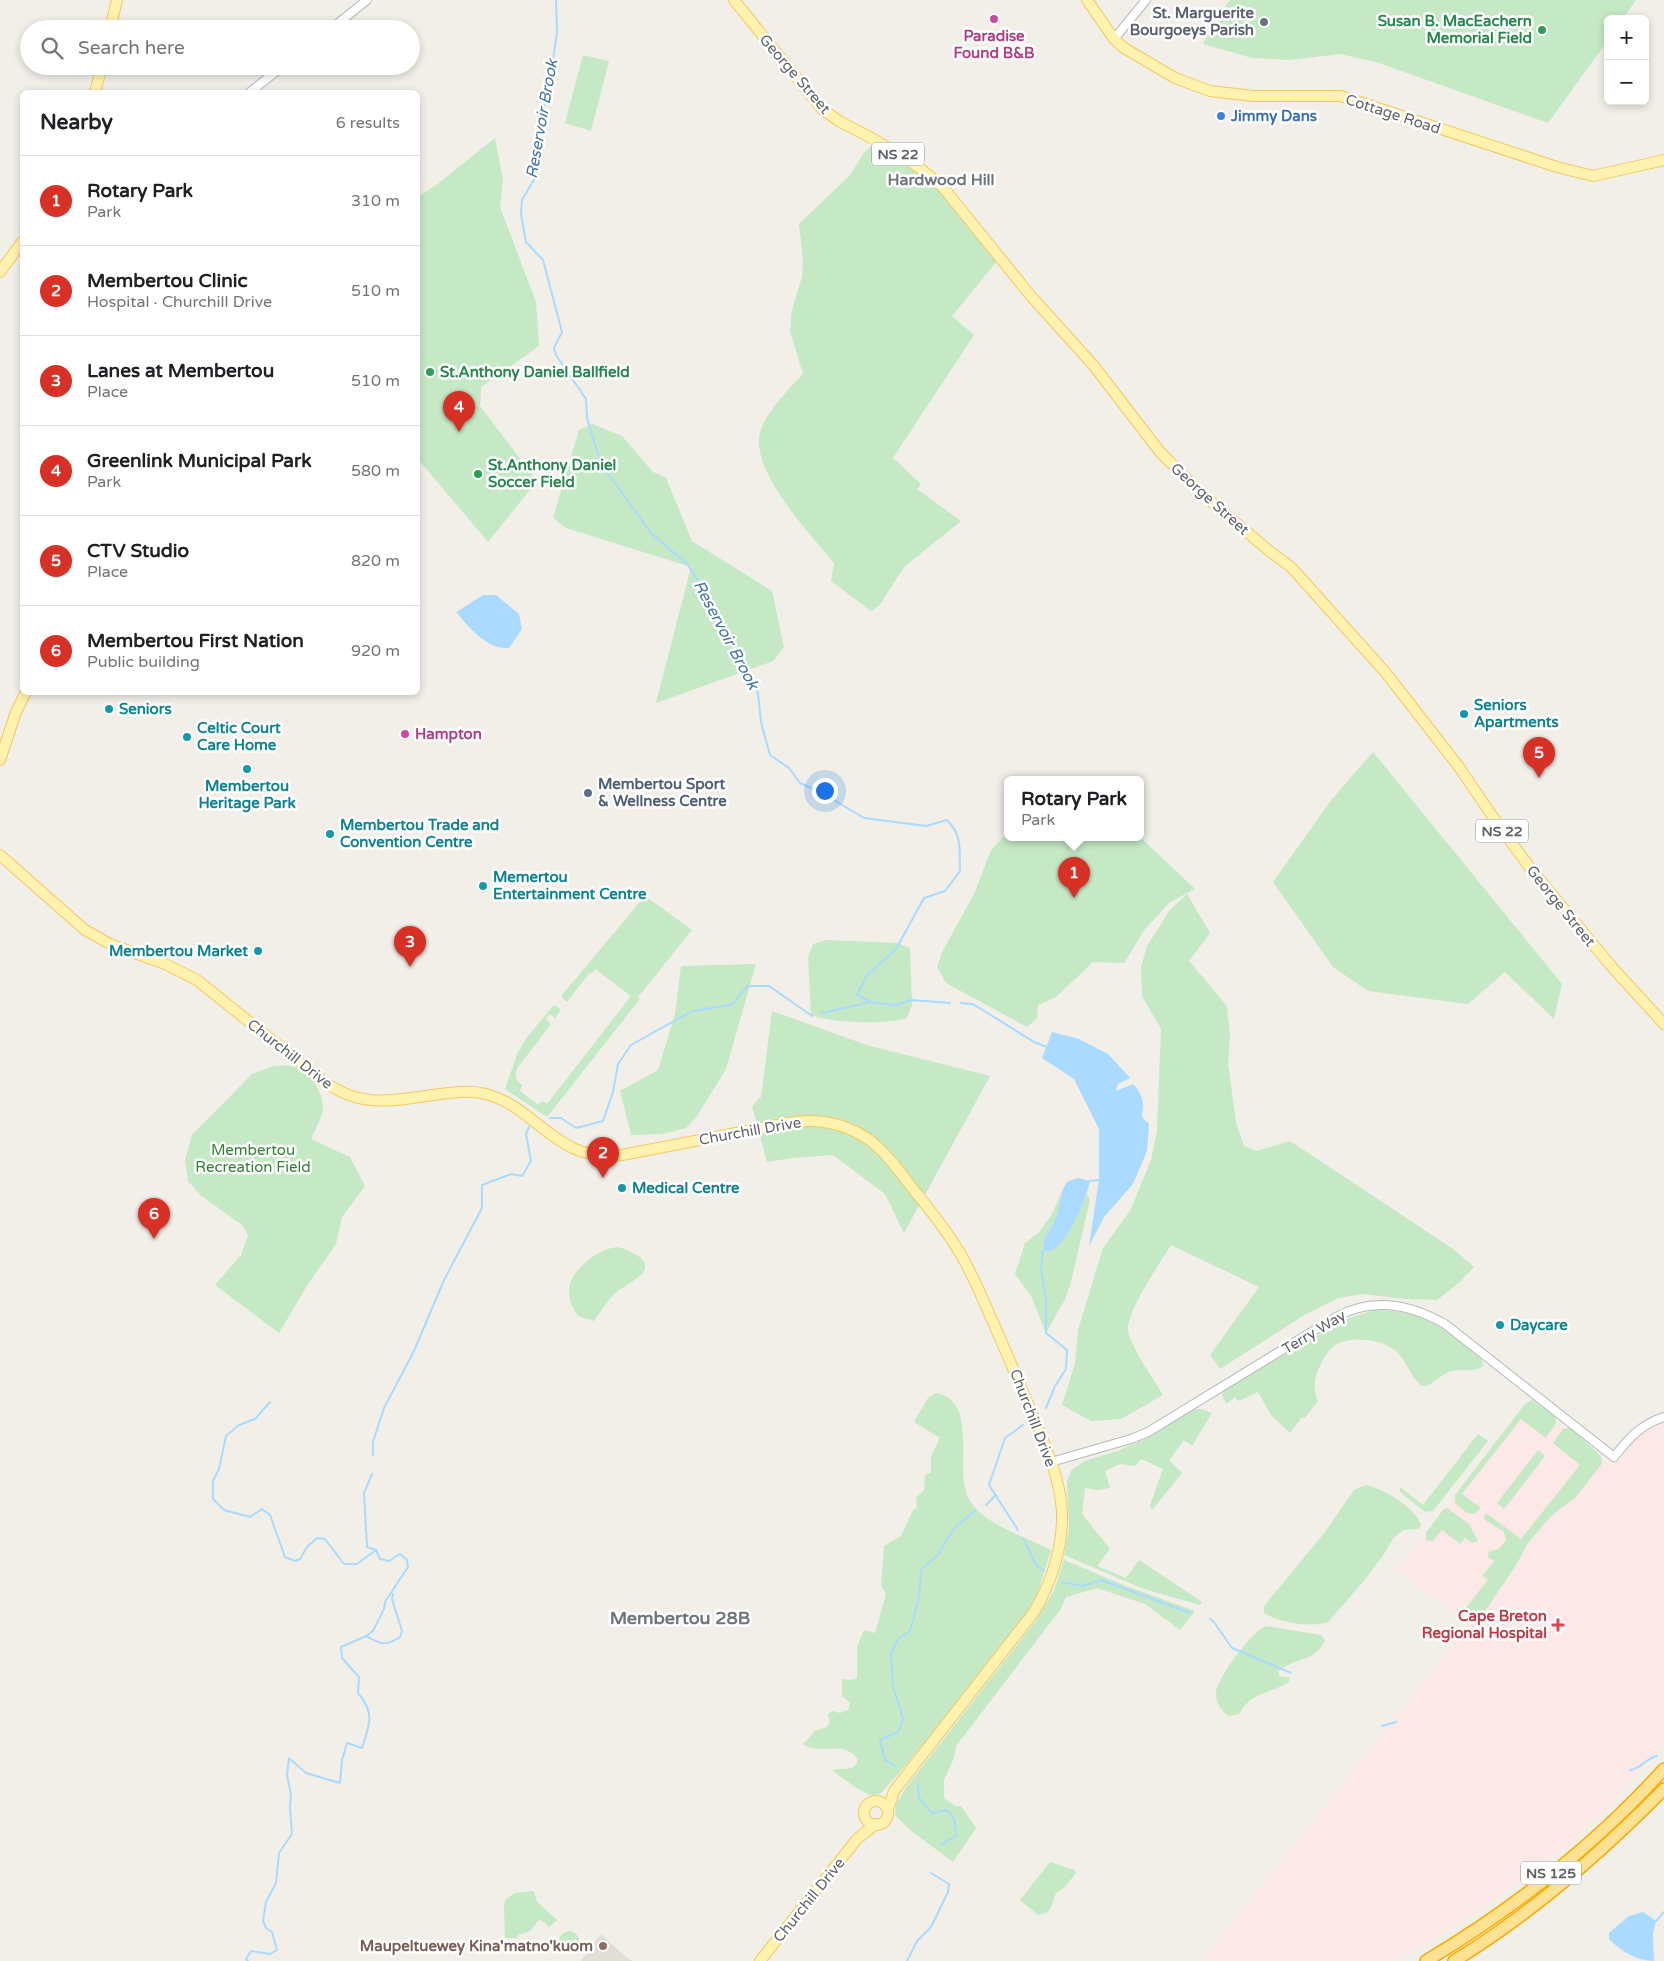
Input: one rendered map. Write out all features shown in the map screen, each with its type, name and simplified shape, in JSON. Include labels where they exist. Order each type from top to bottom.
[{"type":"highway","name":"NS 125","points":[[1426,1961],[1476,1929],[1542,1880],[1618,1816],[1664,1769]]},
{"type":"highway","name":"NS 125","points":[[1454,1961],[1505,1927],[1553,1890],[1619,1832],[1664,1789]]},
{"type":"main road","points":[[112,20],[117,0]]},
{"type":"main road","name":"George Street","points":[[734,0],[822,109],[849,128],[877,140],[942,186],[1024,287],[1094,366],[1160,452],[1200,492],[1298,574],[1330,612],[1349,630],[1386,673],[1459,767],[1531,869],[1612,967],[1664,1024]]},
{"type":"main road","name":"Cottage Road","points":[[1087,0],[1114,39],[1124,48],[1175,78],[1210,91],[1253,96],[1341,96],[1565,170],[1593,176],[1664,160]]},
{"type":"main road","points":[[96,90],[100,75]]},
{"type":"main road","points":[[0,272],[20,245]]},
{"type":"main road","points":[[0,760],[16,712],[24,695]]},
{"type":"main road","name":"Churchill Drive","points":[[0,855],[85,930],[112,945],[163,963],[197,980],[323,1081],[341,1093],[354,1098],[381,1101],[459,1092],[486,1094],[505,1102],[569,1146],[588,1154],[601,1156],[622,1155],[797,1121],[816,1121],[834,1124],[859,1134],[874,1144],[893,1163],[958,1250],[973,1277],[1011,1362],[1051,1462],[1060,1498],[1061,1523],[1058,1553],[1048,1587],[1026,1625],[894,1791],[888,1810]]},
{"type":"main road","name":"Churchill Drive","points":[[877,1801],[894,1791]]},
{"type":"main road","points":[[877,1801],[884,1804],[888,1810],[885,1820],[871,1822],[865,1812],[871,1802],[877,1801]]},
{"type":"main road","name":"Churchill Drive","points":[[760,1961],[871,1822]]},
{"type":"street","points":[[342,20],[367,0]]},
{"type":"street","points":[[1114,39],[1146,0]]},
{"type":"street","points":[[253,90],[272,75]]},
{"type":"street","name":"Terry Way","points":[[1051,1462],[1131,1439],[1148,1432],[1336,1317],[1357,1308],[1380,1304],[1421,1313],[1453,1329],[1614,1457],[1636,1432],[1649,1423],[1664,1417]]},
{"type":"shaded area","name":"Cape Breton Regional Hospital","points":[[1530,1402],[1613,1467],[1634,1441],[1647,1431],[1664,1423],[1664,1741],[1612,1803],[1565,1847],[1512,1888],[1460,1923],[1394,1961],[1202,1961],[1469,1625],[1398,1569]]},
{"type":"shaded area","name":"Maupeltuewey Kina'matno'kuom","points":[[601,1934],[627,1958],[633,1961],[581,1961]]},
{"type":"green space","points":[[1230,0],[1636,0],[1626,15],[1604,15],[1604,46],[1548,123],[1376,62],[1340,54],[1289,60],[1252,58],[1203,44],[1218,16]]},
{"type":"green space","points":[[583,55],[609,61],[591,131],[565,123]]},
{"type":"green space","points":[[495,138],[503,180],[500,207],[536,302],[539,346],[481,387],[480,406],[537,481],[488,542],[420,461],[420,196],[439,183]]},
{"type":"green space","points":[[874,143],[932,181],[997,261],[952,316],[974,335],[893,458],[921,484],[917,489],[961,521],[904,567],[879,606],[871,611],[831,581],[834,563],[785,502],[764,465],[759,448],[760,433],[767,417],[803,374],[790,331],[792,310],[802,277],[803,259],[799,224],[850,175],[864,153]]},
{"type":"green space","points":[[592,424],[622,436],[653,472],[666,478],[692,541],[772,591],[784,647],[773,661],[656,703],[691,567],[566,528],[553,518],[579,430]]},
{"type":"green space","points":[[1373,752],[1562,984],[1554,1019],[1505,972],[1468,1004],[1368,991],[1333,967],[1273,882],[1332,799]]},
{"type":"green space","points":[[1004,836],[1004,841],[1144,841],[1195,889],[1170,902],[1145,929],[1124,963],[1093,962],[1056,997],[1038,1005],[1037,1018],[1027,1027],[946,983],[937,967],[942,952],[974,894],[991,850]]},
{"type":"green space","points":[[1187,894],[1210,933],[1189,961],[1227,1006],[1230,1036],[1228,1063],[1236,1123],[1244,1146],[1257,1151],[1290,1141],[1453,1249],[1474,1267],[1459,1283],[1437,1300],[1406,1299],[1363,1294],[1338,1298],[1306,1314],[1220,1369],[1210,1355],[1259,1287],[1171,1245],[1132,1312],[1128,1331],[1138,1354],[1163,1395],[1121,1419],[1091,1421],[1062,1405],[1075,1364],[1078,1330],[1103,1248],[1130,1211],[1151,1160],[1157,1131],[1161,1029],[1142,996],[1141,967],[1147,946],[1170,910]]},
{"type":"green space","points":[[645,896],[692,930],[638,997],[640,999],[547,1117],[505,1089],[518,1052],[528,1036],[553,1006],[555,1005],[561,1010],[555,1018],[550,1014],[546,1019],[551,1024],[518,1067],[516,1073],[517,1079],[522,1085],[520,1091],[538,1105],[542,1101],[547,1104],[631,996],[595,969],[592,973],[589,973],[567,1002],[562,998],[562,995]]},
{"type":"green space","points":[[827,940],[897,943],[910,948],[912,1005],[907,1018],[885,1022],[859,1022],[832,1020],[811,1015],[808,957],[813,944]]},
{"type":"green space","points":[[756,964],[726,1069],[697,1116],[686,1128],[662,1134],[631,1135],[620,1091],[658,1070],[675,1014],[681,966]]},
{"type":"green space","points":[[772,1011],[870,1046],[990,1076],[904,1233],[885,1194],[833,1155],[767,1162],[752,1106],[761,1097]]},
{"type":"green space","name":"Membertou Recreation Field","points":[[274,1066],[296,1068],[308,1075],[320,1093],[323,1106],[320,1119],[311,1139],[350,1157],[365,1186],[342,1217],[336,1244],[308,1284],[279,1333],[215,1285],[241,1255],[248,1235],[242,1225],[200,1195],[188,1181],[185,1160],[192,1135],[252,1074]]},
{"type":"green space","points":[[1063,1189],[1057,1216],[1045,1238],[1044,1251],[1063,1240],[1087,1194],[1090,1200],[1071,1282],[1065,1299],[1046,1333],[1031,1296],[1015,1274],[1025,1243],[1038,1233],[1051,1216]]},
{"type":"green space","points":[[617,1247],[638,1256],[644,1262],[643,1272],[634,1281],[614,1294],[594,1321],[578,1316],[569,1294],[569,1288],[574,1276],[585,1263],[596,1255]]},
{"type":"green space","points":[[1374,1310],[1407,1313],[1432,1323],[1468,1348],[1481,1359],[1484,1365],[1474,1370],[1451,1371],[1424,1386],[1420,1385],[1400,1355],[1390,1347],[1375,1341],[1352,1340],[1337,1344],[1322,1361],[1315,1380],[1315,1393],[1318,1401],[1305,1418],[1302,1417],[1290,1433],[1271,1415],[1258,1392],[1238,1401],[1235,1397],[1226,1404],[1222,1395],[1224,1390],[1343,1320]]},
{"type":"green space","points":[[936,1393],[948,1398],[956,1407],[961,1419],[963,1433],[963,1476],[966,1492],[972,1503],[979,1512],[997,1525],[1051,1550],[1036,1598],[1023,1619],[928,1739],[885,1789],[879,1794],[874,1795],[858,1789],[832,1770],[852,1768],[858,1759],[852,1753],[839,1749],[817,1749],[803,1744],[815,1731],[827,1727],[830,1722],[828,1714],[833,1711],[840,1713],[848,1710],[850,1703],[842,1696],[842,1679],[851,1680],[857,1678],[857,1647],[864,1630],[875,1633],[886,1594],[881,1586],[884,1546],[901,1536],[913,1510],[917,1508],[916,1497],[924,1490],[925,1475],[931,1473],[931,1456],[940,1438],[914,1422],[928,1398]]},
{"type":"green space","points":[[1532,1400],[1555,1417],[1556,1423],[1546,1438],[1521,1419],[1462,1494],[1481,1508],[1474,1514],[1467,1513],[1455,1503],[1455,1495],[1525,1404]]},
{"type":"green space","points":[[1194,1409],[1202,1409],[1212,1413],[1192,1446],[1184,1440],[1169,1460],[1182,1473],[1152,1510],[1150,1505],[1163,1469],[1141,1459],[1135,1466],[1120,1464],[1105,1471],[1110,1488],[1098,1490],[1085,1488],[1082,1514],[1110,1549],[1097,1566],[1126,1578],[1139,1560],[1202,1602],[1200,1605],[1144,1589],[1064,1555],[1069,1529],[1067,1481],[1071,1471],[1084,1461],[1117,1451],[1143,1440]]},
{"type":"green space","points":[[1563,1429],[1571,1429],[1600,1455],[1601,1465],[1575,1498],[1552,1515],[1528,1543],[1516,1565],[1477,1623],[1464,1610],[1488,1580],[1482,1576],[1494,1561],[1488,1557],[1489,1551],[1499,1549],[1506,1540],[1504,1532],[1485,1520],[1484,1516],[1486,1513],[1521,1539],[1580,1465],[1553,1443]]},
{"type":"green space","points":[[1478,1434],[1488,1441],[1433,1511],[1425,1512],[1400,1492],[1400,1487],[1423,1505]]},
{"type":"green space","points":[[1538,1450],[1545,1456],[1504,1509],[1497,1503]]},
{"type":"green space","points":[[1366,1485],[1381,1490],[1399,1500],[1414,1513],[1421,1526],[1418,1529],[1403,1530],[1394,1537],[1363,1582],[1328,1622],[1322,1624],[1296,1623],[1278,1619],[1264,1613],[1264,1606],[1325,1532],[1354,1490]]},
{"type":"green space","points":[[1447,1508],[1469,1524],[1478,1541],[1472,1543],[1465,1538],[1460,1544],[1442,1530],[1433,1541],[1426,1540],[1426,1533],[1443,1510]]},
{"type":"green space","points":[[1064,1560],[1126,1586],[1195,1611],[1180,1630],[1145,1604],[1097,1588],[1066,1597],[1060,1610],[956,1746],[954,1758],[944,1780],[944,1798],[955,1806],[961,1806],[976,1828],[953,1862],[910,1830],[895,1815],[896,1805],[907,1786],[1035,1622],[1054,1590]]},
{"type":"green space","points":[[1266,1626],[1321,1635],[1325,1640],[1316,1653],[1284,1667],[1278,1672],[1280,1677],[1290,1677],[1289,1682],[1255,1697],[1249,1701],[1239,1714],[1229,1716],[1221,1709],[1218,1703],[1216,1693],[1218,1686],[1244,1645],[1252,1636]]},
{"type":"green space","points":[[1050,1862],[1074,1870],[1076,1873],[1064,1888],[1056,1893],[1050,1910],[1038,1915],[1020,1900]]},
{"type":"green space","points":[[534,1891],[537,1902],[557,1920],[549,1927],[539,1920],[530,1931],[518,1935],[517,1938],[505,1938],[505,1900],[515,1893]]},
{"type":"green space","points":[[569,1931],[576,1934],[579,1941],[576,1948],[569,1951],[562,1948],[559,1941],[562,1934]]},
{"type":"water","points":[[483,595],[496,595],[519,614],[522,629],[509,648],[501,648],[486,641],[473,631],[456,612]]},
{"type":"water","points":[[1052,1032],[1079,1039],[1108,1054],[1130,1078],[1118,1084],[1116,1091],[1133,1084],[1142,1098],[1142,1117],[1149,1124],[1147,1151],[1133,1184],[1104,1217],[1089,1246],[1099,1180],[1099,1129],[1074,1079],[1042,1058]]},
{"type":"water","points":[[1078,1178],[1090,1181],[1076,1219],[1058,1246],[1049,1251],[1043,1251],[1045,1238],[1057,1216],[1063,1189],[1067,1182]]},
{"type":"water","points":[[1643,1912],[1656,1921],[1653,1934],[1654,1961],[1641,1959],[1630,1954],[1619,1948],[1609,1939],[1609,1933],[1629,1916]]},
{"type":"waterway","name":"Reservoir Brook","points":[[556,0],[557,32],[551,75],[543,111],[535,178],[522,200],[521,214],[526,242],[543,260],[562,332],[554,348],[556,355],[586,399],[587,418],[601,464],[651,533],[687,564],[711,600],[758,693],[761,722],[770,755],[789,768],[800,783],[822,793],[864,818],[926,826],[947,820],[956,832],[959,843],[960,871],[945,891],[924,898],[896,949],[867,975],[857,995],[871,1002],[895,1005],[912,1000],[950,1003]]},
{"type":"waterway","points":[[550,1118],[561,1118],[576,1128],[603,1121],[613,1092],[618,1064],[631,1045],[692,1011],[731,1005],[748,986],[769,986],[812,1016]]},
{"type":"waterway","points":[[822,1013],[871,1002]]},
{"type":"waterway","name":"Reservoir Brook","points":[[961,1003],[973,1004],[1034,1042],[1047,1047]]},
{"type":"waterway","points":[[373,1455],[373,1442],[384,1408],[414,1351],[444,1280],[482,1208],[482,1185],[511,1174],[522,1176],[531,1161],[526,1134],[529,1127]]},
{"type":"waterway","name":"Reservoir Brook","points":[[1090,1181],[1099,1180]]},
{"type":"waterway","name":"Reservoir Brook","points":[[1043,1251],[1041,1267],[1046,1300],[1046,1333],[1067,1350],[1066,1369],[1055,1386],[1046,1408]]},
{"type":"waterway","points":[[270,1402],[255,1419],[239,1425],[226,1436],[219,1469],[213,1481],[213,1499],[224,1510],[250,1517],[262,1509],[270,1515],[285,1557],[295,1561],[300,1559],[307,1547],[317,1538],[325,1539],[344,1564],[357,1564],[376,1550]]},
{"type":"waterway","name":"Reservoir Brook","points":[[1018,1530],[989,1485],[1005,1438],[1023,1425]]},
{"type":"waterway","points":[[372,1474],[364,1493],[367,1547],[376,1550]]},
{"type":"waterway","points":[[986,1505],[996,1495]]},
{"type":"waterway","points":[[895,1766],[885,1760],[880,1740],[898,1732],[903,1719],[893,1686],[891,1654],[898,1639],[910,1631],[918,1602],[922,1568],[937,1556],[955,1527],[975,1511]]},
{"type":"waterway","name":"Reservoir Brook","points":[[1023,1538],[1036,1565],[1044,1571]]},
{"type":"waterway","points":[[248,1961],[246,1959],[251,1951],[270,1954],[277,1950],[272,1932],[266,1928],[263,1921],[266,1902],[276,1883],[279,1853],[292,1834],[291,1794],[287,1775],[289,1758],[306,1773],[340,1783],[342,1760],[347,1743],[362,1748],[367,1733],[369,1714],[364,1700],[358,1693],[359,1677],[342,1658],[341,1647],[373,1631],[384,1609],[385,1602],[408,1567],[407,1560],[400,1554],[389,1561],[380,1559],[376,1550]]},
{"type":"waterway","name":"Reservoir Brook","points":[[1062,1582],[1082,1586],[1101,1580],[1190,1613]]},
{"type":"waterway","points":[[366,1636],[383,1643],[400,1637],[402,1631],[392,1599],[393,1594]]},
{"type":"waterway","name":"Reservoir Brook","points":[[1210,1619],[1232,1648],[1291,1673]]},
{"type":"waterway","name":"Reservoir Brook","points":[[1382,1726],[1396,1722]]},
{"type":"waterway","name":"Reservoir Brook","points":[[1630,1770],[1657,1756]]},
{"type":"waterway","points":[[918,1784],[919,1798],[932,1813],[947,1810],[955,1821],[956,1836],[942,1844]]},
{"type":"waterway","points":[[907,1961],[917,1941],[931,1927],[948,1892],[949,1884],[931,1873]]},
{"type":"waterway","points":[[1656,1921],[1664,1912]]},
{"type":"place","name":"Paradise Found B&B","points":[[994,19]]},
{"type":"place","name":"St. Marguerite Bourgoeys Parish","points":[[1264,22]]},
{"type":"place","name":"Susan B. MacEachern Memorial Field","points":[[1542,30]]},
{"type":"place","name":"Jimmy Dans","points":[[1221,116]]},
{"type":"place","name":"St.Anthony Daniel Ballfield","points":[[430,372]]},
{"type":"place","name":"Greenlink Municipal Park","points":[[459,432]]},
{"type":"place","name":"St.Anthony Daniel Soccer Field","points":[[478,474]]},
{"type":"place","name":"Seniors","points":[[109,709]]},
{"type":"place","name":"Seniors Apartments","points":[[1464,714]]},
{"type":"place","name":"Hampton","points":[[405,734]]},
{"type":"place","name":"Celtic Court Care Home","points":[[187,737]]},
{"type":"place","name":"Membertou Heritage Park","points":[[247,769]]},
{"type":"place","name":"CTV Studio","points":[[1539,778]]},
{"type":"place","name":"Membertou Sport & Wellness Centre","points":[[588,793]]},
{"type":"place","name":"Membertou Trade and Convention Centre","points":[[330,834]]},
{"type":"place","name":"Memertou Entertainment Centre","points":[[483,886]]},
{"type":"place","name":"Rotary Park","points":[[1074,898]]},
{"type":"place","name":"Membertou Market","points":[[258,951]]},
{"type":"place","name":"Lanes at Membertou","points":[[410,967]]},
{"type":"place","name":"Membertou Clinic","points":[[603,1178]]},
{"type":"place","name":"Medical Centre","points":[[622,1188]]},
{"type":"place","name":"Membertou First Nation","points":[[154,1239]]},
{"type":"place","name":"Daycare","points":[[1500,1325]]},
{"type":"place","name":"Cape Breton Regional Hospital","points":[[1558,1625]]},
{"type":"place","name":"Maupeltuewey Kina'matno'kuom","points":[[603,1946]]},
{"type":"district","name":"Hardwood Hill","points":[[941,180]]},
{"type":"district","name":"Membertou 28B","points":[[680,1618]]}]
